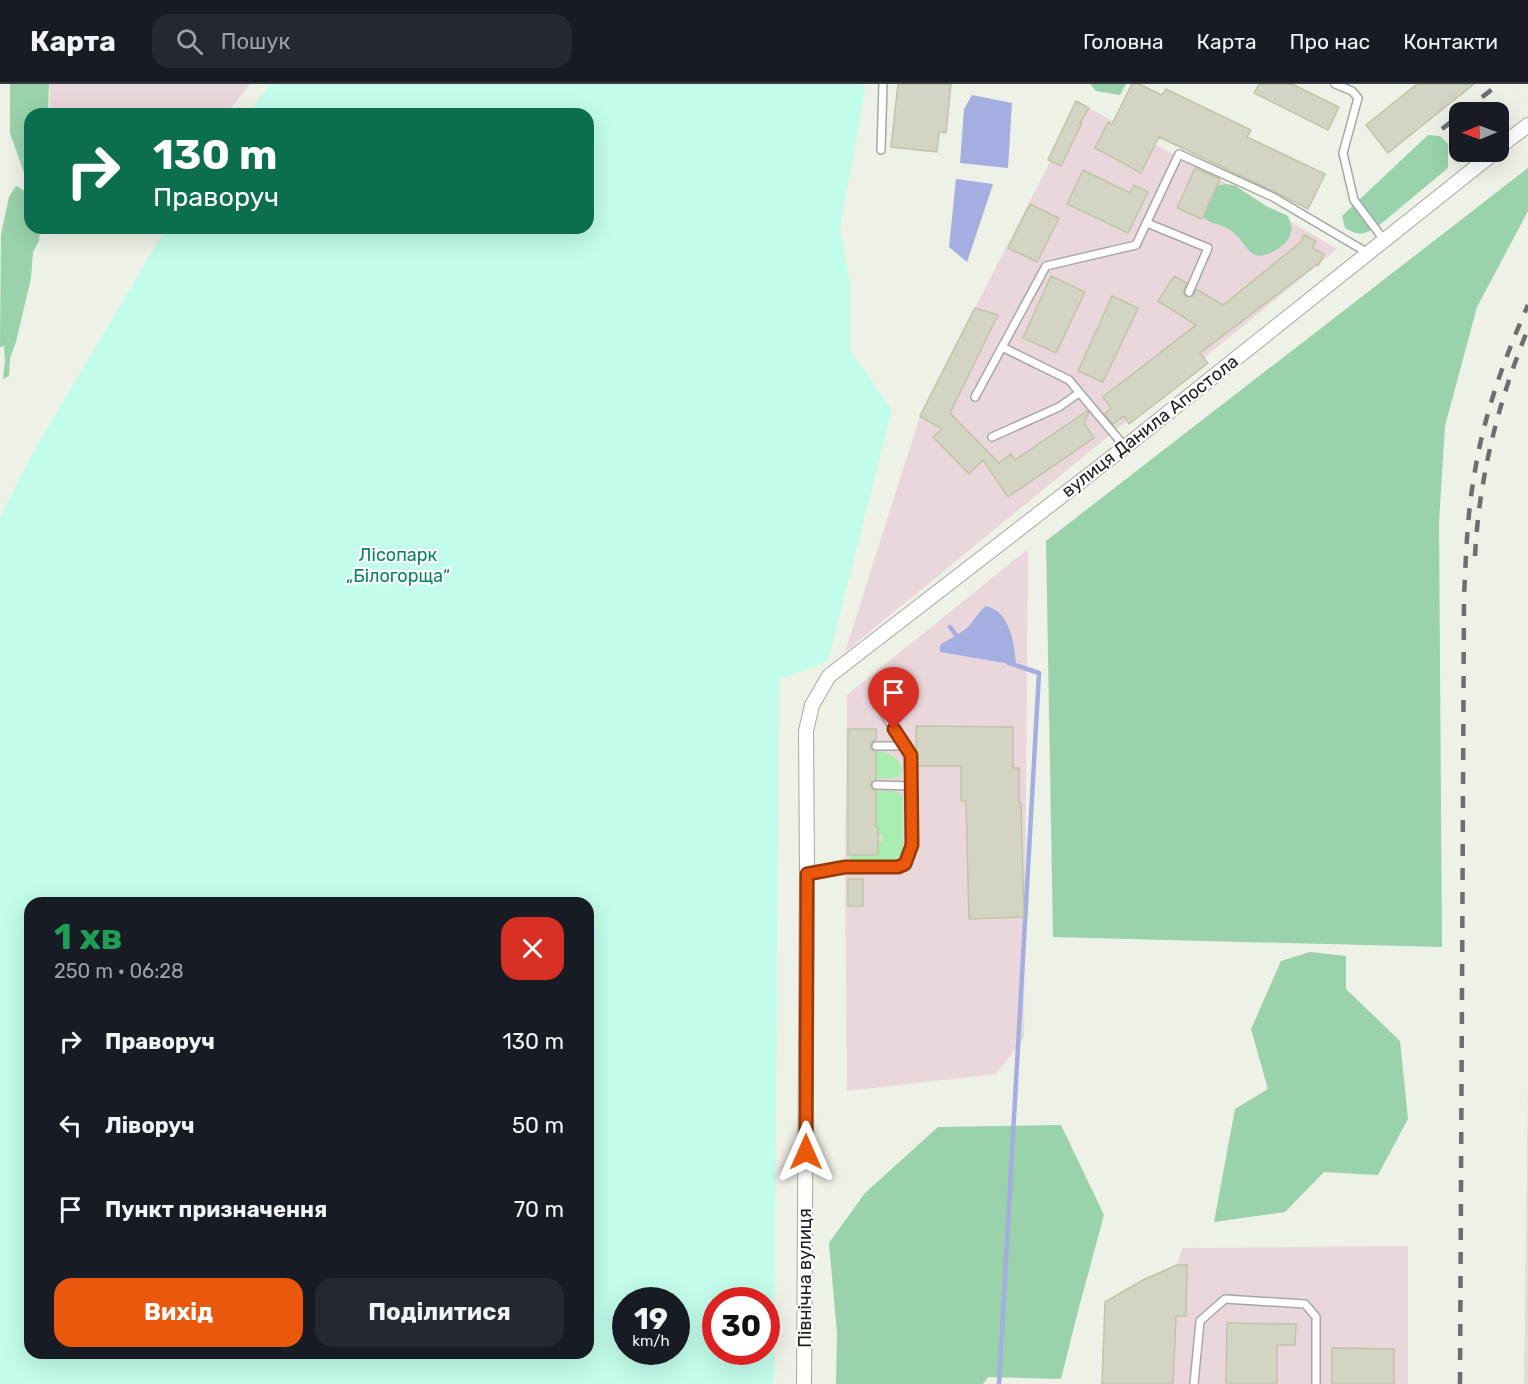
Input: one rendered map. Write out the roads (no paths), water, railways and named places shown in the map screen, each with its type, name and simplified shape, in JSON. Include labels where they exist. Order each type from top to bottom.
[{"type":"street","points":[[1509,140],[1528,125]]},
{"type":"street","name":"вулиця Данила Апостола","points":[[812,705],[829,676],[1125,447],[1482,162]]},
{"type":"street","name":"Північна вулиця","points":[[804,1384],[806,731],[812,705]]},
{"type":"lane","points":[[881,150],[883,84]]},
{"type":"lane","points":[[1335,84],[1352,91],[1358,98],[1343,153],[1354,200],[1384,240]]},
{"type":"lane","points":[[975,397],[1046,266],[1136,245],[1179,154],[1273,197],[1368,253]]},
{"type":"lane","points":[[1147,223],[1208,248],[1189,292]]},
{"type":"lane","points":[[1002,347],[1069,380],[1125,447]]},
{"type":"lane","points":[[992,437],[1059,407],[1079,393]]},
{"type":"lane","points":[[807,874],[845,867],[898,867],[905,864],[912,845],[911,755],[884,712]]},
{"type":"lane","points":[[876,747],[906,746]]},
{"type":"lane","points":[[876,785],[912,786]]},
{"type":"lane","points":[[1194,1384],[1200,1320],[1225,1299],[1305,1304],[1316,1317],[1316,1384]]},
{"type":"waterway","points":[[950,627],[959,639]]},
{"type":"waterway","points":[[999,1384],[1039,673],[1009,663]]},
{"type":"railway","points":[[1476,102],[1499,84]]},
{"type":"railway","points":[[1442,129],[1449,124]]},
{"type":"railway","points":[[1460,1384],[1464,597],[1467,536],[1483,432],[1503,367],[1528,305]]},
{"type":"railway","points":[[1475,556],[1481,498],[1492,441],[1499,412],[1528,329]]},
{"type":"park label","name":"Лісопарк „Білогорща“","points":[[398,565]]}]
